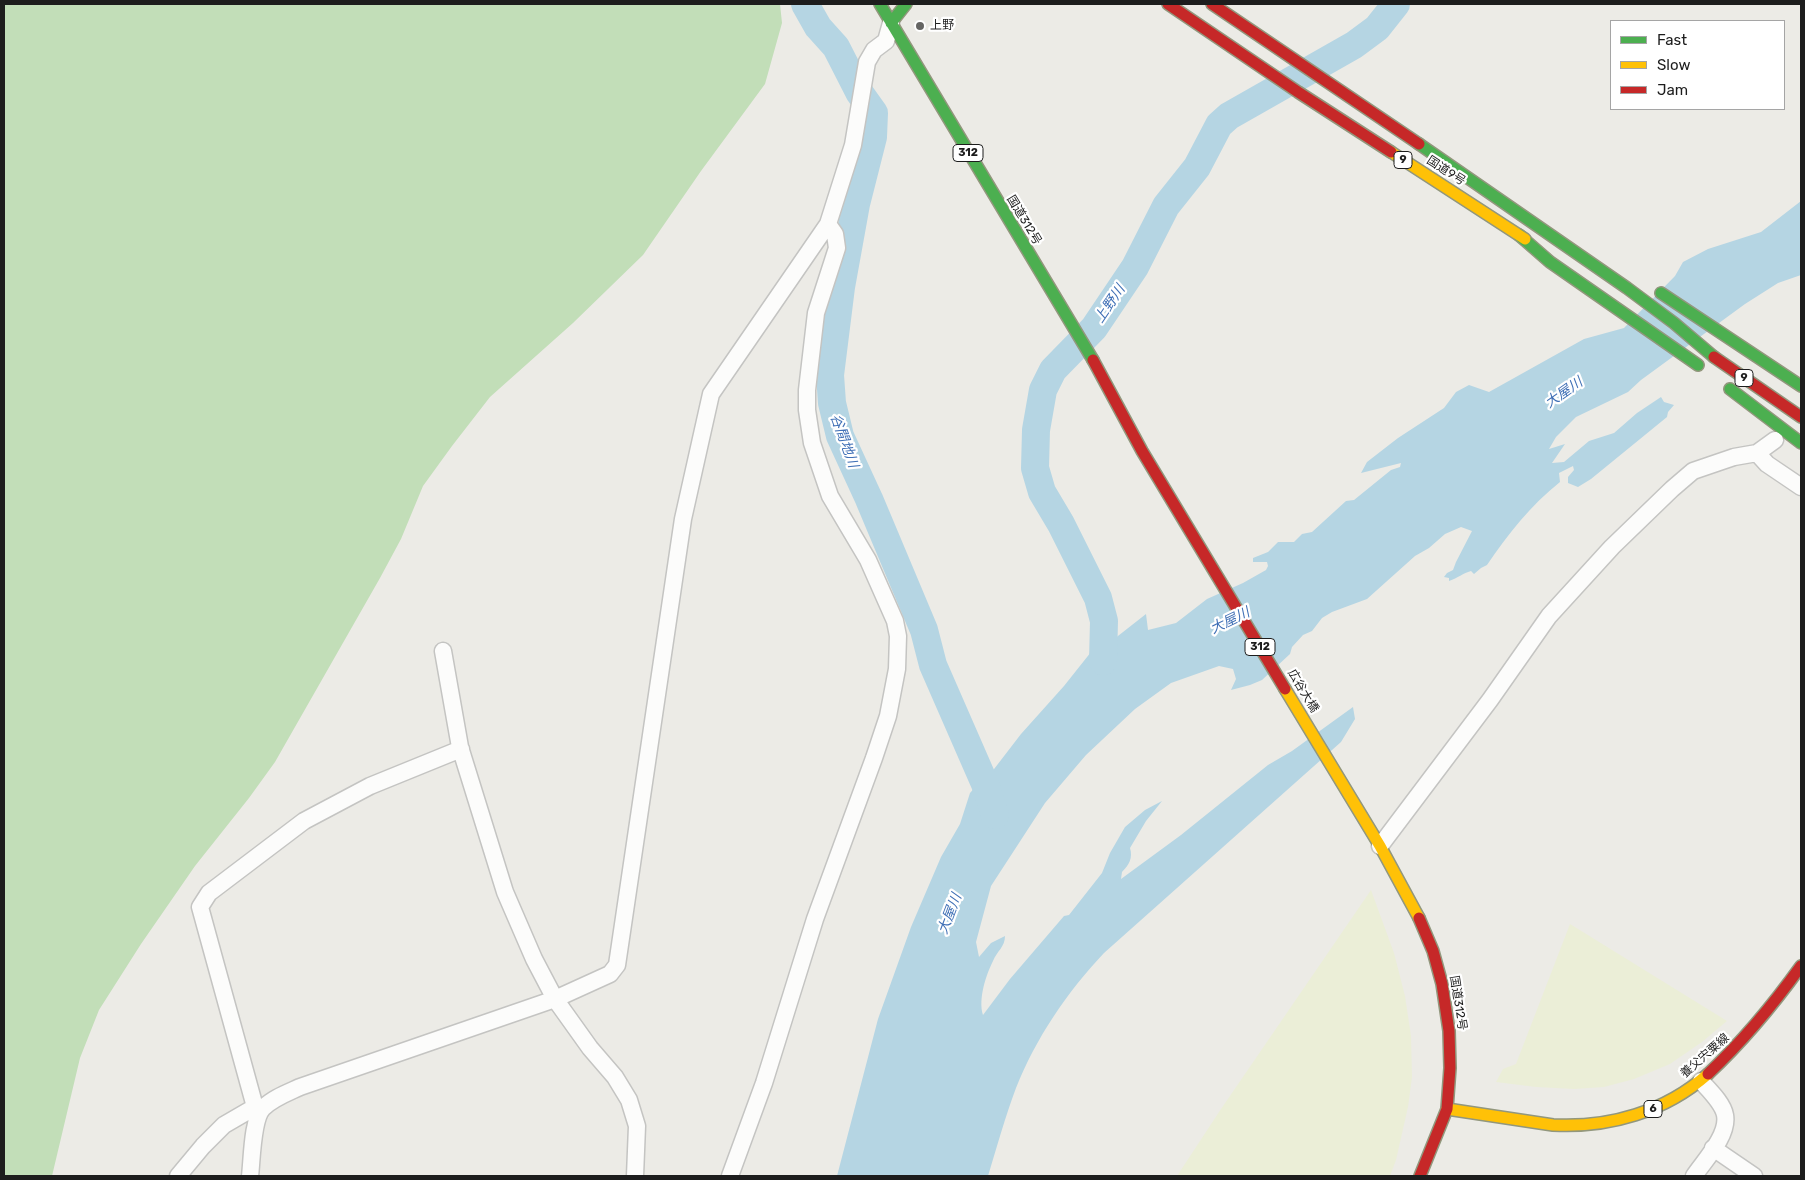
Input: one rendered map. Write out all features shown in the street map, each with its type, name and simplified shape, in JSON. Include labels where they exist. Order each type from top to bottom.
[{"type":"main road","name":"国道312号","points":[[880,4],[1092,359],[1142,451]]},
{"type":"main road","points":[[891,23],[906,4]]},
{"type":"main road","name":"国道9号","points":[[1168,4],[1298,92],[1519,235],[1553,261]]},
{"type":"main road","name":"国道9号","points":[[1212,4],[1526,218],[1575,247]]},
{"type":"main road","points":[[1575,247],[1611,263]]},
{"type":"main road","name":"9","points":[[1575,247],[1674,323],[1712,356],[1801,417]]},
{"type":"main road","points":[[1553,261],[1705,370]]},
{"type":"main road","name":"9","points":[[1553,261],[1665,332],[1712,356]]},
{"type":"main road","points":[[1651,287],[1675,301],[1799,385]]},
{"type":"main road","points":[[1721,382],[1801,442]]},
{"type":"main road","name":"広谷大橋","points":[[1142,451],[1379,845]]},
{"type":"main road","name":"国道312号","points":[[1379,845],[1424,926],[1442,984],[1449,1031],[1450,1068],[1447,1109],[1420,1176]]},
{"type":"main road","name":"養父宍粟線","points":[[1447,1109],[1528,1122],[1568,1126],[1594,1124],[1627,1118],[1654,1109],[1701,1081],[1721,1063],[1748,1036],[1801,966]]},
{"type":"street","points":[[178,1176],[203,1146],[224,1125],[276,1098],[300,1087],[555,999],[610,974],[617,965],[683,519],[711,394],[828,224],[852,145],[867,62],[874,50],[886,41],[891,23]]},
{"type":"street","points":[[730,1176],[764,1083],[816,919],[888,716],[897,669],[898,636],[895,621],[868,560],[830,496],[812,443],[807,410],[816,313],[836,248],[835,234],[828,224]]},
{"type":"street","points":[[1379,845],[1490,700],[1549,616],[1612,547],[1672,489],[1693,472],[1734,457],[1757,453],[1775,440]]},
{"type":"street","points":[[1757,453],[1767,464],[1801,487]]},
{"type":"street","points":[[443,651],[461,750],[505,892],[534,959],[555,999],[590,1048],[615,1077],[630,1100],[637,1126],[635,1176]]},
{"type":"street","points":[[250,1176],[258,1108],[200,906],[209,893],[304,821],[370,786],[461,750]]},
{"type":"street","points":[[1694,1176],[1721,1138],[1725,1124],[1725,1115],[1722,1107],[1701,1081]]},
{"type":"street","points":[[1713,1148],[1754,1176]]},
{"type":"green space","points":[[4,4],[780,4],[782,23],[765,84],[701,171],[643,255],[573,323],[490,397],[423,486],[401,539],[275,762],[195,866],[141,944],[99,1010],[80,1058],[52,1176],[4,1176]]},
{"type":"green space","points":[[1371,890],[1394,953],[1405,996],[1411,1036],[1412,1077],[1408,1107],[1396,1160],[1390,1176],[1177,1176],[1221,1109]]},
{"type":"green space","points":[[1570,924],[1727,1021],[1702,1042],[1670,1064],[1634,1079],[1604,1087],[1574,1089],[1496,1082],[1503,1069],[1516,1064]]},
{"type":"water","name":"大屋川","points":[[1801,201],[1801,275],[1778,283],[1745,304],[1641,380],[1628,392],[1576,417],[1556,437],[1549,449],[1565,444],[1552,463],[1564,462],[1589,441],[1614,433],[1637,413],[1661,397],[1664,402],[1674,405],[1668,412],[1667,417],[1591,479],[1578,487],[1568,483],[1568,477],[1574,470],[1573,466],[1559,473],[1560,482],[1520,520],[1487,565],[1474,574],[1471,571],[1449,581],[1449,578],[1444,577],[1453,570],[1472,531],[1461,527],[1445,534],[1429,548],[1415,556],[1367,599],[1332,612],[1322,618],[1312,631],[1303,635],[1292,647],[1290,654],[1262,680],[1231,690],[1236,679],[1233,669],[1219,666],[1171,683],[1135,709],[1086,755],[1045,803],[991,886],[976,942],[979,957],[991,943],[1005,936],[1004,943],[985,980],[981,1002],[983,1015],[1010,979],[1064,916],[1069,915],[1102,873],[1110,853],[1125,827],[1145,810],[1162,801],[1146,821],[1130,848],[1131,858],[1122,872],[1121,879],[1181,835],[1268,765],[1292,751],[1353,707],[1355,719],[1341,742],[1104,953],[1077,984],[1054,1016],[1024,1069],[1008,1110],[988,1176],[837,1176],[878,1019],[911,927],[941,857],[960,824],[970,793],[991,773],[1021,734],[1064,686],[1095,647],[1104,621],[1109,643],[1146,614],[1148,630],[1176,623],[1207,599],[1243,583],[1266,570],[1267,562],[1253,562],[1253,558],[1268,552],[1278,542],[1294,542],[1302,534],[1312,532],[1346,501],[1354,500],[1391,470],[1400,467],[1401,463],[1361,473],[1367,462],[1398,438],[1444,408],[1456,392],[1469,385],[1489,392],[1584,339],[1624,328],[1675,276],[1683,262],[1708,249],[1761,232]]},
{"type":"waterway","name":"谷間地川","points":[[805,4],[818,27],[836,47],[859,92],[874,113],[873,137],[856,204],[841,287],[830,375],[832,403],[840,436],[869,499],[924,630],[933,665],[985,784],[995,815]]},
{"type":"waterway","name":"上野川","points":[[1103,661],[1104,621],[1098,598],[1061,524],[1042,492],[1035,468],[1036,430],[1043,390],[1053,370],[1094,328],[1135,267],[1166,206],[1197,167],[1219,125],[1229,116],[1354,45],[1377,28],[1396,4]]},
{"type":"traffic: fast","points":[[880,4],[1093,360]]},
{"type":"traffic: fast","points":[[891,23],[906,4]]},
{"type":"traffic: fast","points":[[1419,144],[1627,288],[1674,323],[1714,357]]},
{"type":"traffic: fast","points":[[1519,235],[1550,262],[1698,365]]},
{"type":"traffic: fast","points":[[1661,293],[1801,386]]},
{"type":"traffic: fast","points":[[1730,389],[1801,443]]},
{"type":"traffic: slow","points":[[1391,152],[1525,239]]},
{"type":"traffic: slow","points":[[1285,689],[1380,846],[1419,918]]},
{"type":"traffic: slow","points":[[1447,1109],[1553,1125],[1595,1124],[1635,1115],[1655,1108],[1674,1098],[1708,1074]]},
{"type":"traffic: jam","points":[[1168,4],[1391,152]]},
{"type":"traffic: jam","points":[[1212,4],[1419,144]]},
{"type":"traffic: jam","points":[[1714,357],[1801,417]]},
{"type":"traffic: jam","points":[[1093,360],[1142,451],[1285,689]]},
{"type":"traffic: jam","points":[[1419,918],[1433,951],[1442,984],[1449,1031],[1450,1068],[1447,1109],[1420,1176]]},
{"type":"traffic: jam","points":[[1708,1074],[1757,1022],[1801,966]]},
{"type":"place","name":"上野","points":[[920,26]]}]
